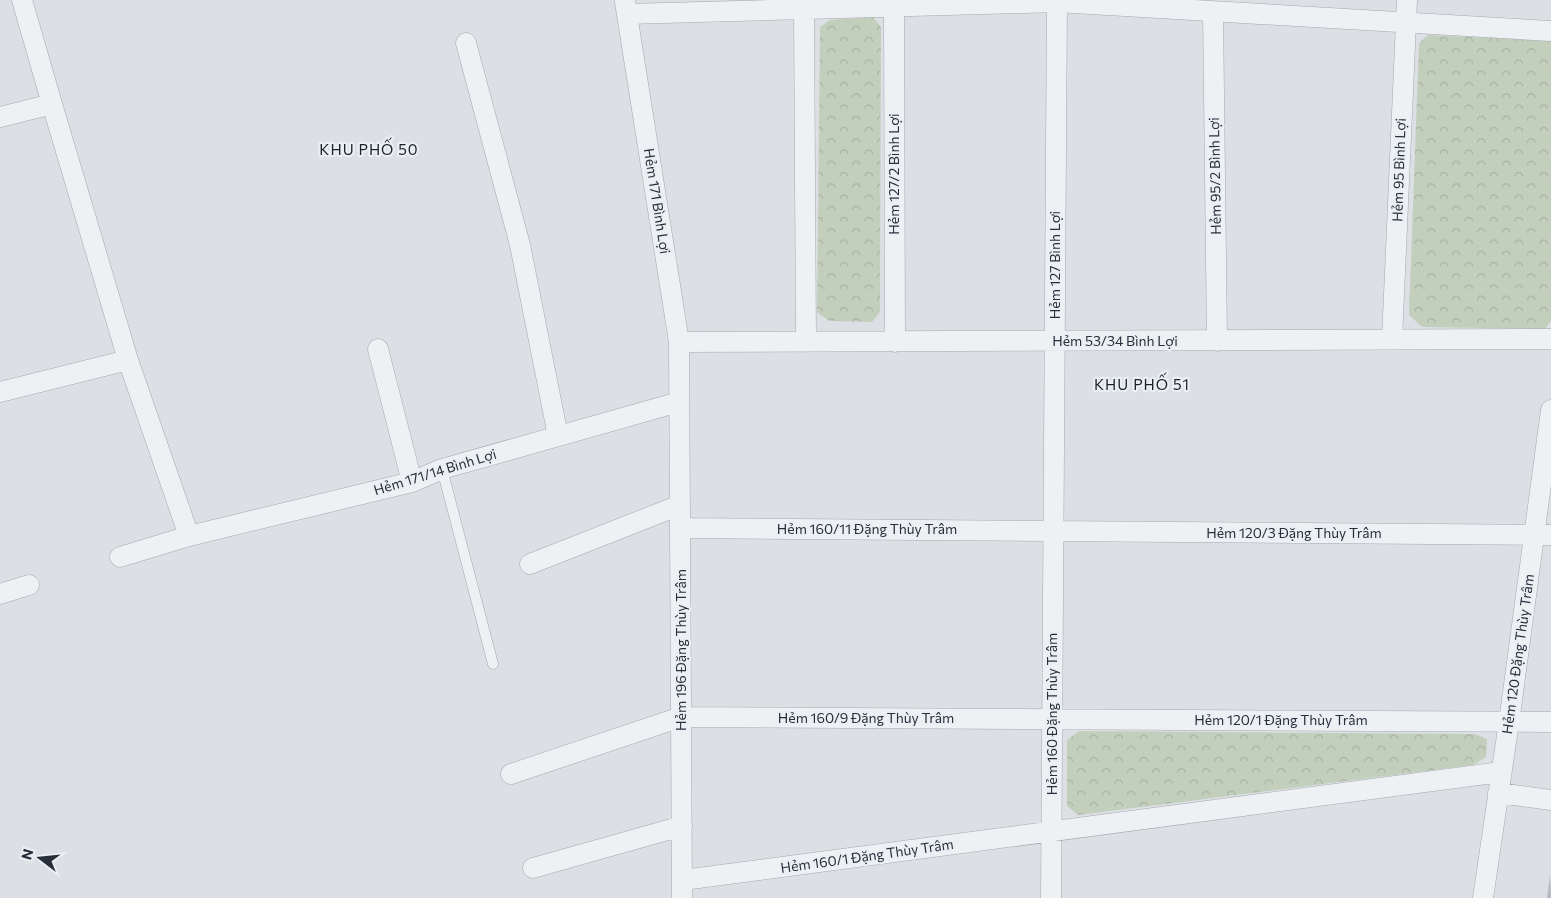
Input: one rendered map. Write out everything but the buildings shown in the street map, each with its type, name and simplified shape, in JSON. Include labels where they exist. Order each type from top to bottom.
[{"type":"street","points":[[22,0],[128,360],[189,536]]},
{"type":"street","name":"Hẻm 95 Bình Lợi","points":[[1392,340],[1407,0]]},
{"type":"street","points":[[626,7],[804,9],[1057,1],[1213,12],[1551,31]]},
{"type":"street","name":"Hẻm 127 Bình Lợi","points":[[1053,531],[1057,1]]},
{"type":"street","name":"Hẻm 171 Bình Lợi","points":[[626,7],[679,342],[679,402]]},
{"type":"street","name":"Hẻm 127/2 Bình Lợi","points":[[894,7],[895,342]]},
{"type":"street","points":[[804,9],[806,342]]},
{"type":"street","name":"Hẻm 95/2 Bình Lợi","points":[[1213,12],[1216,340]]},
{"type":"street","points":[[466,44],[520,245],[558,436]]},
{"type":"street","points":[[0,117],[52,104]]},
{"type":"street","name":"Hẻm 53/34 Bình Lợi","points":[[679,342],[1551,339]]},
{"type":"street","points":[[378,349],[412,482]]},
{"type":"street","points":[[0,392],[128,360]]},
{"type":"street","name":"Hẻm 171/14 Bình Lợi","points":[[120,557],[189,536],[412,482],[442,469],[679,402]]},
{"type":"street","name":"Hẻm 196 Đặng Thùy Trâm","points":[[679,402],[682,889]]},
{"type":"street","name":"Hẻm 120 Đặng Thùy Trâm","points":[[1482,898],[1509,722],[1543,535],[1551,410]]},
{"type":"street","points":[[530,564],[680,505]]},
{"type":"street","name":"Hẻm 160/11 Đặng Thùy Trâm","points":[[680,528],[1053,531]]},
{"type":"street","name":"Hẻm 120/3 Đặng Thùy Trâm","points":[[1053,531],[1543,535]]},
{"type":"street","name":"Hẻm 160 Đặng Thùy Trâm","points":[[1051,898],[1053,531]]},
{"type":"street","points":[[0,594],[29,584]]},
{"type":"street","name":"Hẻm 160/9 Đặng Thùy Trâm","points":[[511,774],[681,716],[1052,719]]},
{"type":"street","name":"Hẻm 120/1 Đặng Thùy Trâm","points":[[1052,719],[1551,722]]},
{"type":"street","points":[[1051,832],[1501,772]]},
{"type":"street","points":[[1498,793],[1551,800]]},
{"type":"street","points":[[533,868],[682,826]]},
{"type":"street","name":"Hẻm 160/1 Đặng Thùy Trâm","points":[[682,889],[1051,832]]},
{"type":"lane","points":[[442,469],[493,664]]},
{"type":"green space","points":[[873,17],[881,27],[880,312],[872,322],[829,321],[817,312],[820,27],[830,20]]},
{"type":"green space","points":[[1428,35],[1551,41],[1551,321],[1545,329],[1422,327],[1409,315],[1419,43]]},
{"type":"green space","points":[[1079,731],[1475,734],[1487,739],[1486,757],[1473,765],[1078,815],[1067,806],[1067,740]]},
{"type":"district","name":"KHU PHỐ 50","points":[[369,150]]},
{"type":"district","name":"KHU PHỐ 51","points":[[1142,385]]}]
